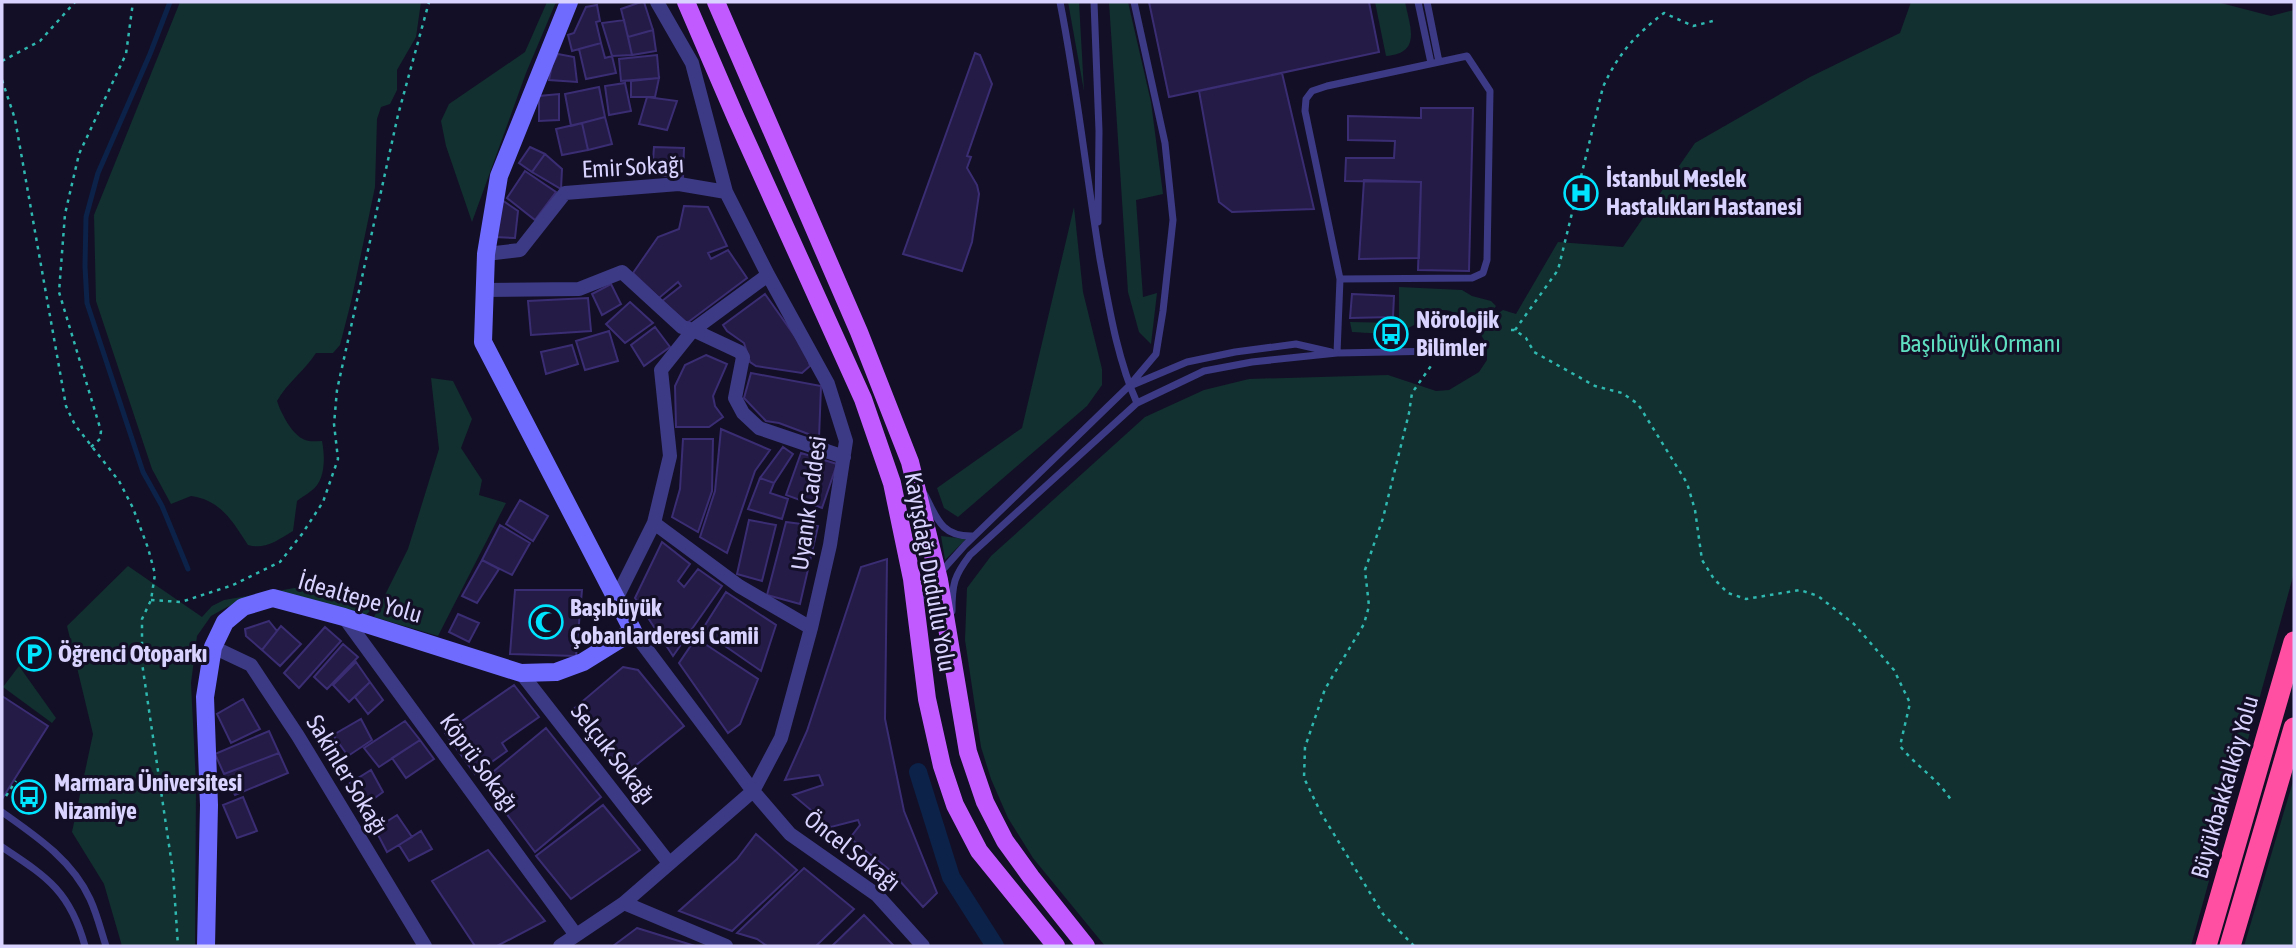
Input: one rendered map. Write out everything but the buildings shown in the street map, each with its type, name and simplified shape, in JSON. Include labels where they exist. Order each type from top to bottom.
[{"type":"highway","name":"Büyükbakkalköy Yolu","points":[[2206,946],[2294,642]]},
{"type":"highway","name":"Büyükbakkalköy Yolu","points":[[2230,946],[2294,728]]},
{"type":"main road","points":[[569,2],[499,176],[486,254],[483,342],[633,631]]},
{"type":"main road","name":"Kayışdağı Dudullu Yolu","points":[[686,2],[863,399],[892,483],[912,579],[928,699],[942,766],[956,805],[979,850],[1056,946]]},
{"type":"main road","name":"Kayışdağı Dudullu Yolu","points":[[716,2],[859,332],[910,462],[938,575],[968,752],[985,803],[1005,841],[1086,946]]},
{"type":"main road","name":"İdealtepe Yolu","points":[[206,946],[209,805],[205,697],[213,647],[225,622],[243,607],[272,598],[344,617],[521,673],[556,672],[583,662],[633,631]]},
{"type":"street","name":"Uyanık Caddesi","points":[[559,946],[624,903],[753,791],[781,738],[811,628],[830,545],[846,441],[828,384],[726,192],[692,63],[657,2]]},
{"type":"street","name":"Emir Sokağı","points":[[486,254],[520,250],[565,193],[679,184],[726,192]]},
{"type":"street","points":[[484,290],[579,289],[622,272],[682,327],[740,352],[743,357],[735,398],[743,413],[759,428],[844,457]]},
{"type":"street","points":[[616,599],[654,523],[670,456],[660,370],[693,330],[768,275]]},
{"type":"street","points":[[654,523],[739,586],[811,628]]},
{"type":"street","name":"Köprü Sokağı","points":[[344,617],[576,935]]},
{"type":"street","name":"Öncel Sokağı","points":[[633,631],[753,791],[790,834],[877,895],[923,946]]},
{"type":"street","name":"Sakinler Sokağı","points":[[213,647],[251,666],[298,737],[425,946]]},
{"type":"street","name":"Selçuk Sokağı","points":[[521,673],[669,863]]},
{"type":"street","points":[[624,903],[726,946]]},
{"type":"lane","points":[[1060,2],[1109,309],[1129,386],[1137,403]]},
{"type":"lane","points":[[1094,2],[1099,131],[1098,244]]},
{"type":"lane","points":[[916,612],[923,594],[974,536],[1129,386],[1156,354],[1173,220],[1165,143],[1134,2]]},
{"type":"lane","points":[[1418,2],[1431,64]]},
{"type":"lane","points":[[1427,2],[1440,62]]},
{"type":"lane","points":[[1337,353],[1340,279],[1307,127],[1306,99],[1312,91],[1327,86],[1466,55],[1490,91],[1487,260],[1483,273],[1472,278],[1340,279]]},
{"type":"lane","points":[[1129,386],[1188,362],[1235,352],[1296,344],[1337,353]]},
{"type":"lane","points":[[952,660],[952,590],[957,573],[970,555],[1137,403],[1204,371],[1252,362],[1337,353],[1441,351]]},
{"type":"lane","points":[[910,462],[942,527],[961,536],[974,536]]},
{"type":"lane","points":[[2,811],[49,846],[74,872],[91,900],[106,946]]},
{"type":"lane","points":[[2,847],[60,891],[69,904],[85,946]]},
{"type":"path","points":[[2,61],[40,41],[75,2]]},
{"type":"path","points":[[92,447],[100,439],[101,430],[59,292],[65,214],[79,154],[126,54],[133,2]]},
{"type":"path","points":[[151,600],[181,602],[233,585],[280,562],[323,502],[338,459],[334,424],[337,390],[398,115],[429,2]]},
{"type":"path","points":[[1717,20],[1693,26],[1664,13],[1645,28],[1615,61],[1603,87],[1558,270],[1513,330],[1526,338],[1534,352],[1595,386],[1622,393],[1638,404],[1687,483],[1695,510],[1702,560],[1714,579],[1728,593],[1746,599],[1800,590],[1818,596],[1854,624],[1894,670],[1910,703],[1900,746],[1915,764],[1939,782],[1951,800]]},
{"type":"path","points":[[2,80],[15,119],[66,406],[75,425],[119,481],[133,508],[155,574],[151,600],[142,619],[142,663],[173,872],[178,946]]},
{"type":"path","points":[[1414,946],[1376,904],[1321,813],[1304,778],[1305,747],[1325,689],[1364,624],[1369,606],[1365,570],[1383,518],[1412,393],[1441,351]]},
{"type":"path","points":[[6,796],[16,781]]},
{"type":"green space","points":[[180,2],[421,2],[416,37],[397,70],[397,90],[390,104],[381,107],[377,119],[375,187],[340,345],[333,353],[316,353],[277,401],[291,429],[300,437],[307,441],[322,441],[322,475],[316,487],[297,501],[293,531],[260,546],[248,545],[225,513],[210,502],[191,496],[171,504],[152,469],[96,301],[94,215]]},
{"type":"green space","points":[[547,2],[556,2],[526,73],[472,222],[446,146],[441,121],[449,104],[525,52]]},
{"type":"green space","points":[[1068,2],[1079,2],[1084,91]]},
{"type":"green space","points":[[1109,2],[1128,2],[1151,102],[1163,194],[1136,200],[1143,297],[1157,293],[1151,344],[1139,332],[1128,292]]},
{"type":"green space","points":[[1375,2],[1405,2],[1411,37],[1405,50],[1386,56]]},
{"type":"green space","name":"Başıbüyük Ormanı","points":[[1911,2],[2217,2],[2271,16],[2294,10],[2294,573],[2191,946],[1105,946],[1033,858],[1008,818],[981,747],[965,640],[967,588],[991,556],[1145,417],[1204,390],[1249,379],[1388,375],[1436,391],[1449,390],[1479,372],[1487,360],[1487,345],[1477,328],[1503,310],[1516,314],[1558,242],[1623,247],[1695,143],[1810,77],[1900,33]]},
{"type":"green space","points":[[1074,207],[1083,292],[1102,369],[1102,385],[1087,406],[958,517],[944,508],[937,488],[1022,428]]},
{"type":"green space","points":[[1399,287],[1462,290],[1491,301],[1496,306],[1491,313],[1471,326],[1461,317],[1445,310],[1394,332],[1352,332],[1350,322],[1399,323]]},
{"type":"green space","points":[[431,378],[453,381],[472,419],[461,448],[482,480],[479,495],[506,503],[438,636],[374,617],[408,549],[439,449]]},
{"type":"green space","points":[[941,536],[966,539],[945,560]]},
{"type":"green space","points":[[128,566],[202,617],[212,606],[224,600],[312,585],[371,610],[363,618],[258,597],[227,607],[211,616],[197,636],[191,683],[196,784],[195,946],[122,946],[104,884],[72,832],[93,734],[67,626]]},
{"type":"green space","points":[[19,666],[56,718],[52,723],[3,687]]},
{"type":"green space","points":[[2294,778],[2294,946],[2244,946]]},
{"type":"waterway","points":[[170,2],[98,173],[86,217],[85,266],[87,303],[143,472],[162,506],[188,569]]},
{"type":"waterway","points":[[918,772],[951,877],[995,946]]},
{"type":"place","name":"İstanbul Meslek Hastalıkları Hastanesi","points":[[1581,193]]},
{"type":"place","name":"Nörolojik Bilimler","points":[[1391,334]]},
{"type":"place","name":"Başıbüyük Çobanlarderesi Camii","points":[[546,622]]},
{"type":"place","name":"Öğrenci Otoparkı","points":[[34,654]]},
{"type":"place","name":"Marmara Üniversitesi Nizamiye","points":[[29,797]]}]
